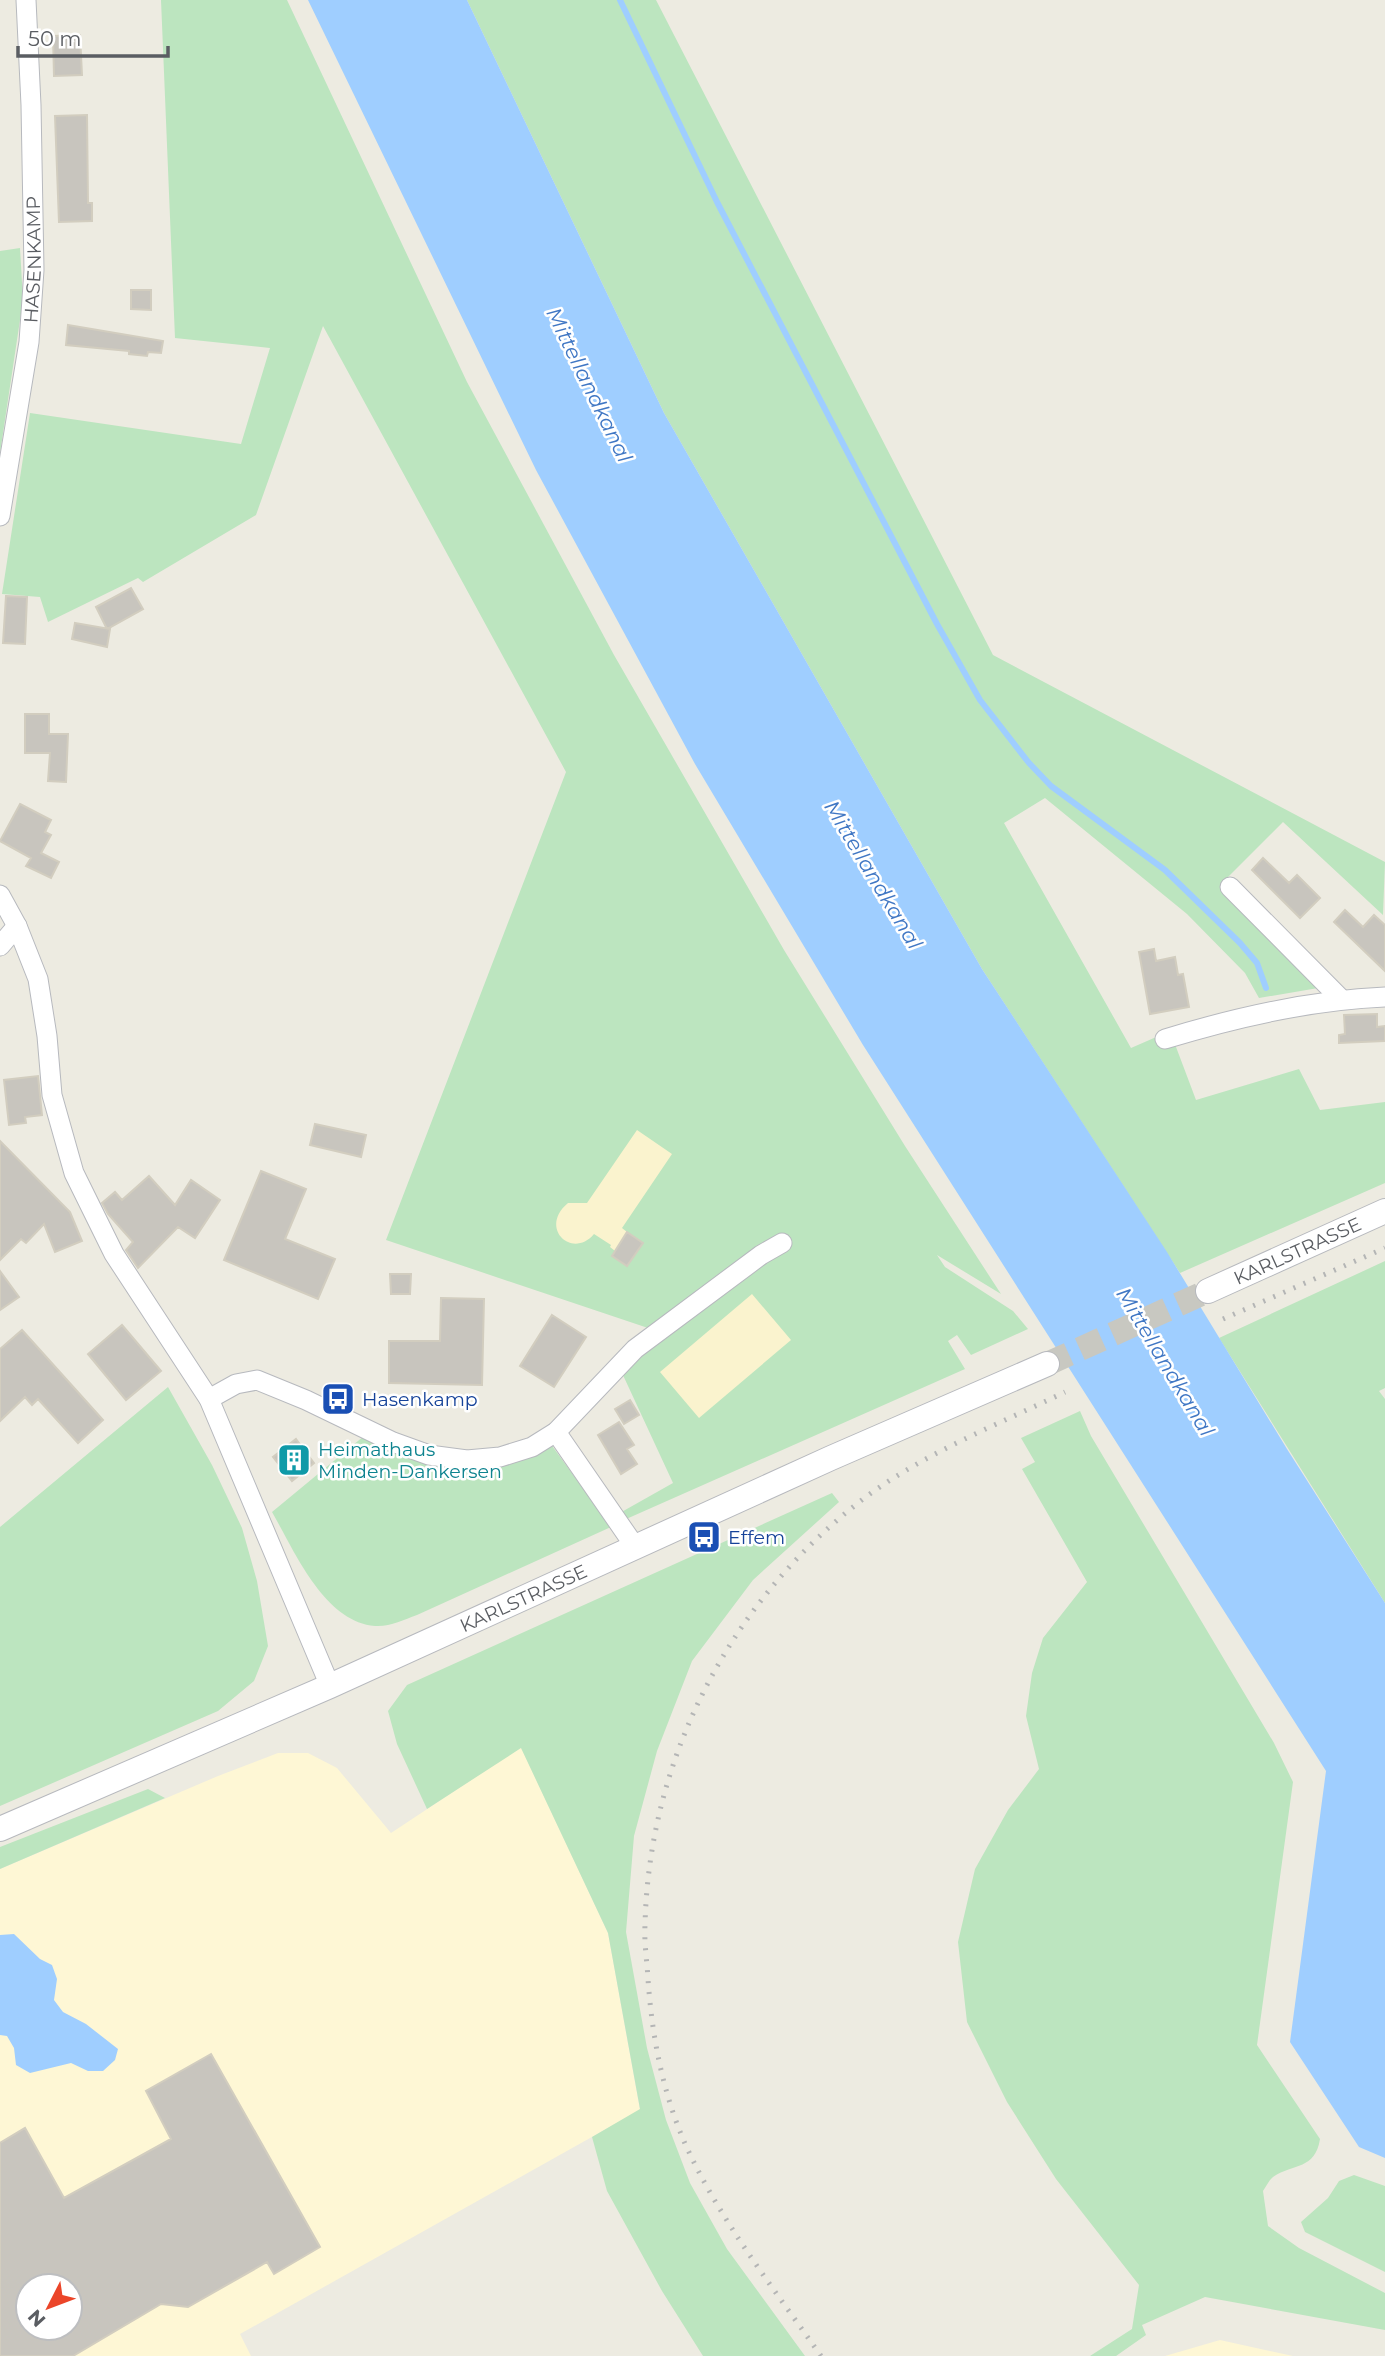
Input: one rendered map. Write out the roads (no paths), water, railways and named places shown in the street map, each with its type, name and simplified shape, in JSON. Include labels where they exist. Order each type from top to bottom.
[{"type":"street","name":"HASENKAMP","points":[[0,516],[29,342],[34,271],[26,0]]},
{"type":"street","points":[[1230,887],[1341,999]]},
{"type":"street","points":[[0,895],[17,926],[38,979],[47,1036],[52,1096],[74,1173],[114,1254],[209,1399],[330,1686]]},
{"type":"street","points":[[0,946],[17,926]]},
{"type":"street","points":[[1165,1039],[1224,1021],[1341,999],[1385,997]]},
{"type":"street","name":"KARLSTRASSE","points":[[1208,1291],[1385,1211]]},
{"type":"street","points":[[209,1399],[236,1384],[257,1380],[306,1399],[393,1442],[429,1455],[467,1460],[500,1457],[532,1447],[556,1432],[635,1349],[751,1262],[782,1243]]},
{"type":"street","name":"KARLSTRASSE","points":[[0,1829],[330,1686],[841,1454],[1047,1364]]},
{"type":"street","points":[[556,1432],[636,1548]]},
{"type":"water","name":"Mittellandkanal","points":[[308,0],[467,0],[664,413],[982,969],[1167,1252],[1385,1603],[1385,2158],[1359,2147],[1290,2042],[1326,1771],[863,1045],[695,764],[536,470]]},
{"type":"water","points":[[14,1934],[40,1959],[52,1965],[57,1979],[54,2000],[63,2012],[86,2024],[118,2049],[115,2060],[103,2071],[88,2071],[71,2063],[30,2073],[16,2065],[14,2048],[7,2036],[0,2035],[0,1935]]},
{"type":"waterway","points":[[620,0],[717,202],[937,624],[980,700],[1029,763],[1051,786],[1165,870],[1240,943],[1257,963],[1266,988]]},
{"type":"tunnel","points":[[1047,1364],[1208,1291]]},
{"type":"railway","points":[[1223,1319],[1385,1248]]},
{"type":"railway","points":[[821,2356],[716,2203],[687,2148],[665,2087],[652,2022],[645,1932],[650,1864],[662,1804],[680,1746],[704,1690],[735,1638],[770,1589],[812,1544],[858,1503],[906,1470],[958,1442],[1065,1392]]},
{"type":"place","name":"Hasenkamp","points":[[338,1399]]},
{"type":"place","name":"Heimathaus Minden-Dankersen","points":[[294,1460]]},
{"type":"place","name":"Effem","points":[[704,1537]]}]
